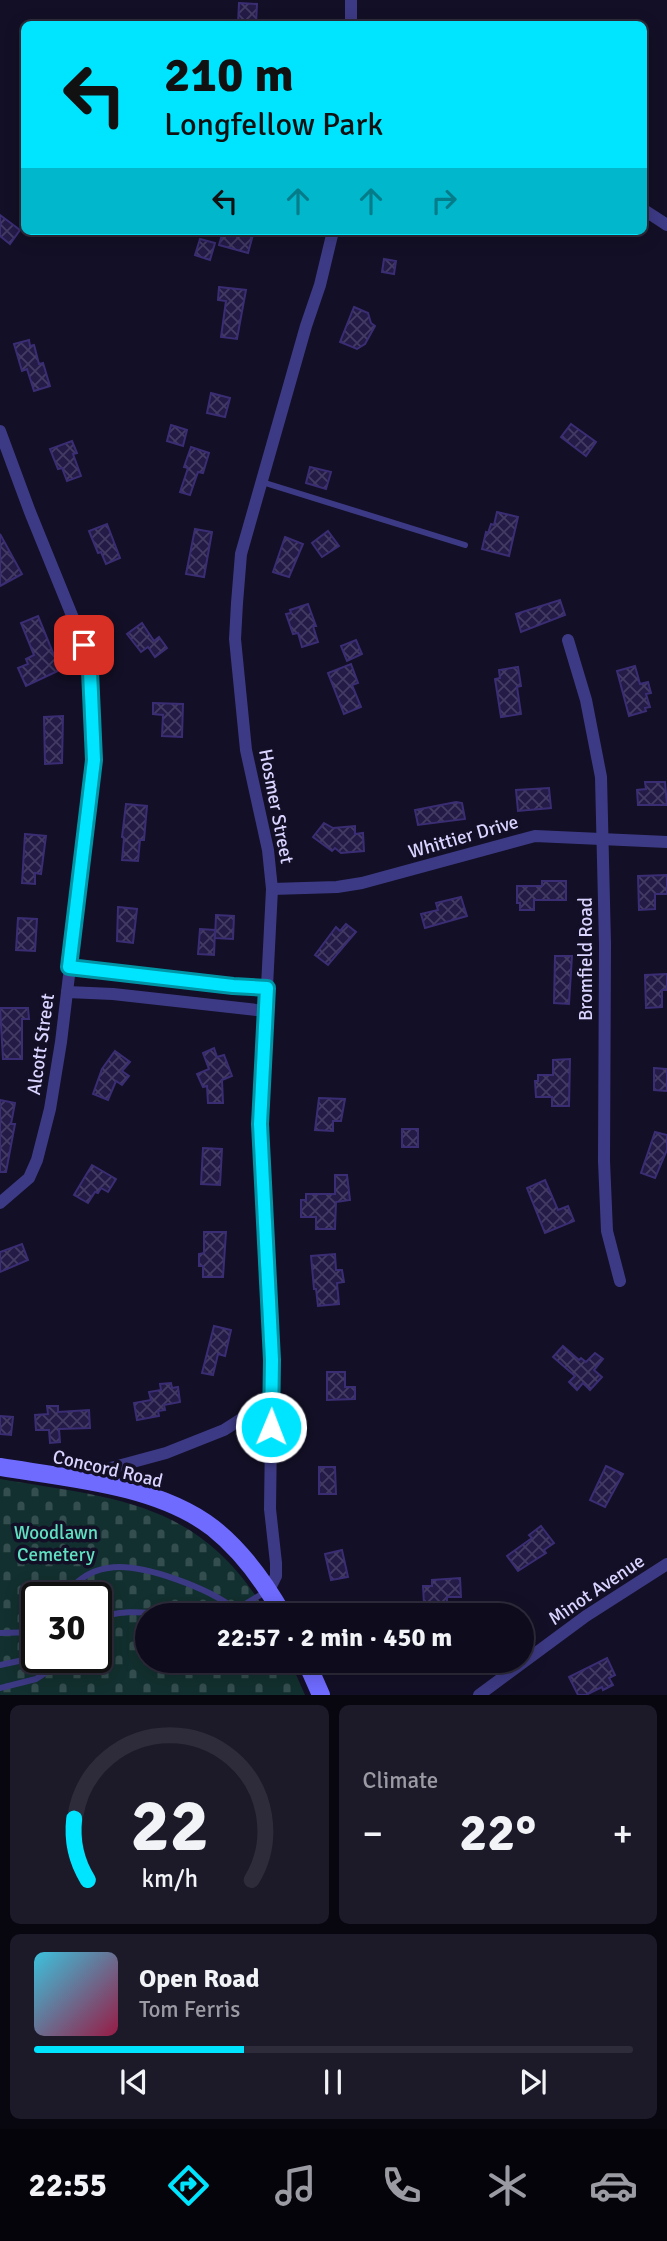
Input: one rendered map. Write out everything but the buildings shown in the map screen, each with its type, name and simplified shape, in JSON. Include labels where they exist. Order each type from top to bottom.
[{"type":"street","points":[[351,0],[351,21]]},
{"type":"street","points":[[647,212],[667,225]]},
{"type":"street","name":"Hosmer Street","points":[[268,1590],[275,1580],[276,1571],[270,1509],[272,1360],[260,1124],[272,889],[268,850],[246,750],[236,639],[242,554],[332,235]]},
{"type":"street","name":"Alcott Street","points":[[0,430],[84,645],[90,671],[94,760],[61,1042],[50,1109],[37,1160],[29,1178],[0,1203]]},
{"type":"street","name":"Bromfield Road","points":[[568,640],[594,737],[601,777],[604,838],[604,1161],[607,1231],[620,1281]]},
{"type":"street","name":"Whittier Drive","points":[[272,889],[337,887],[362,883],[535,836],[667,842]]},
{"type":"street","points":[[69,967],[267,988]]},
{"type":"street","points":[[66,992],[113,994],[266,1011]]},
{"type":"street","points":[[69,1479],[166,1453],[224,1430],[271,1400]]},
{"type":"street","name":"Concord Road","points":[[0,1467],[137,1493],[189,1513],[230,1543],[276,1603]]},
{"type":"street","name":"Minot Avenue","points":[[479,1695],[586,1616],[667,1564]]},
{"type":"street","points":[[311,1673],[321,1695]]},
{"type":"lane","points":[[262,482],[465,545]]},
{"type":"lane","points":[[78,1582],[106,1568],[121,1567],[194,1586],[216,1595],[227,1603]]},
{"type":"lane","points":[[247,1603],[268,1590]]},
{"type":"lane","points":[[112,1615],[135,1613]]},
{"type":"lane","points":[[0,1633],[21,1632]]},
{"type":"lane","points":[[0,1665],[21,1660]]},
{"type":"lane","points":[[0,1688],[36,1679],[45,1673]]},
{"type":"green space","name":"Woodlawn Cemetery","points":[[0,1479],[119,1501],[153,1512],[185,1527],[214,1548],[242,1577],[260,1603],[135,1603],[135,1673],[295,1673],[305,1695],[0,1695]]},
{"type":"route","points":[[84,645],[90,671],[94,760],[69,967],[267,988],[260,1124],[272,1360],[271,1427]]}]
